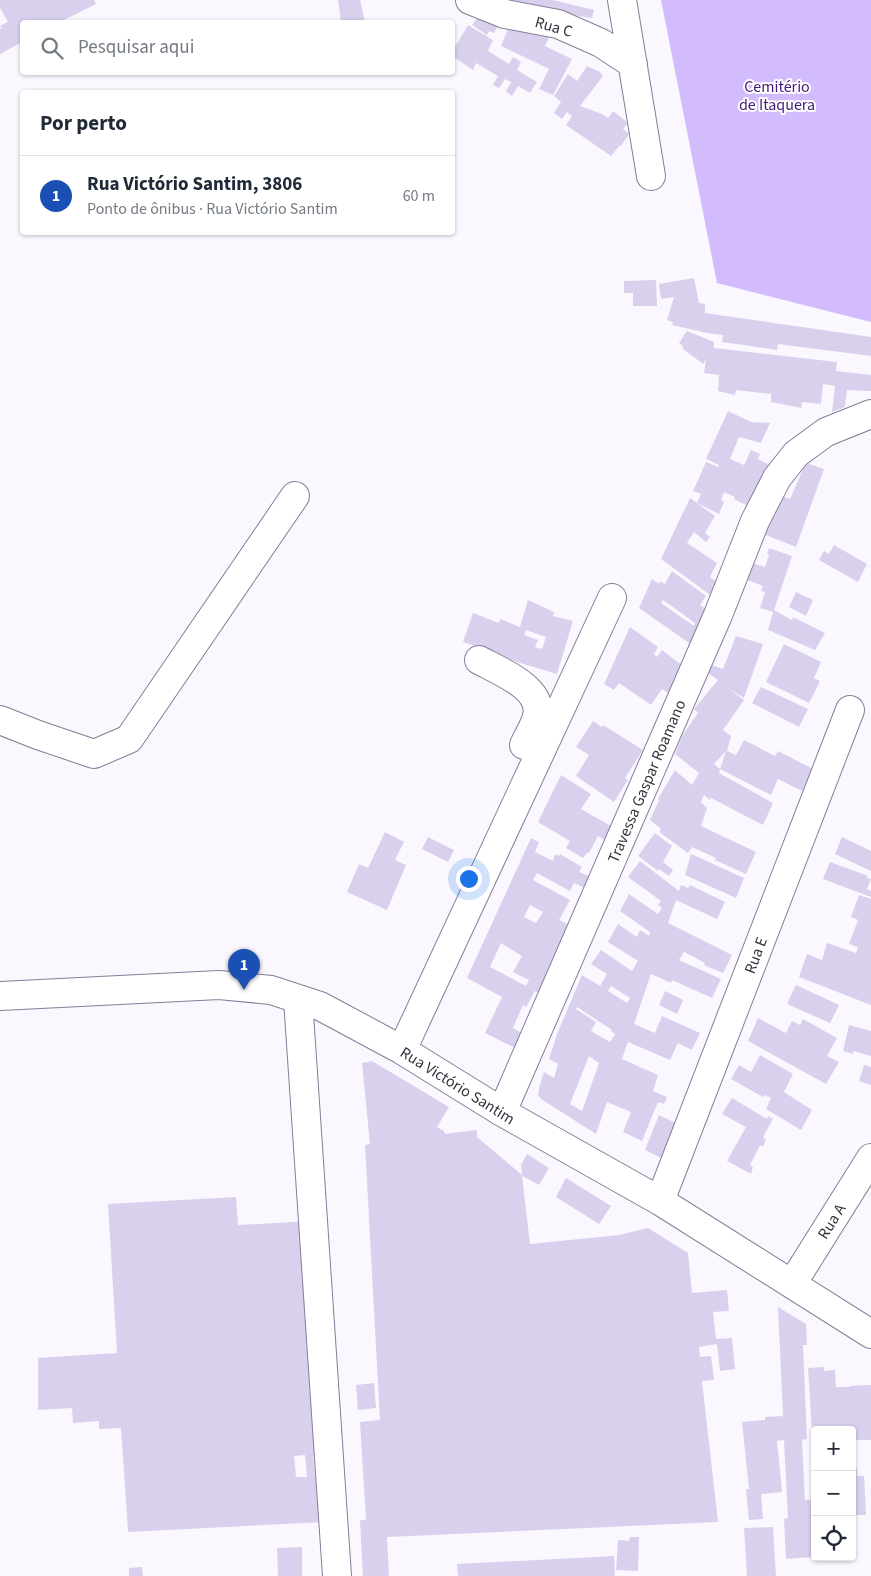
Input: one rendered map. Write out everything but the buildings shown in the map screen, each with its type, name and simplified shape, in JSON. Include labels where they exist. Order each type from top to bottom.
[{"type":"street","name":"Rua C","points":[[470,0],[505,14],[558,24],[601,43],[634,64]]},
{"type":"street","points":[[622,0],[651,176]]},
{"type":"street","name":"Travessa Gaspar Roamano","points":[[502,1112],[714,624],[755,521],[777,478],[796,454],[826,432],[871,414]]},
{"type":"street","points":[[0,720],[38,736],[94,754],[129,739],[295,496]]},
{"type":"street","points":[[402,1050],[612,598]]},
{"type":"street","points":[[479,660],[524,685],[534,695],[538,705],[537,717],[493,810],[490,821],[491,828],[501,838]]},
{"type":"street","name":"Rua E","points":[[660,1201],[850,710]]},
{"type":"street","name":"Rua Victório Santim","points":[[0,996],[219,985],[271,990],[320,1006],[402,1050],[502,1112],[660,1201],[871,1334]]},
{"type":"street","points":[[298,999],[337,1576]]},
{"type":"street","name":"Rua A","points":[[792,1284],[871,1158]]},
{"type":"green space","name":"Cemitério de Itaquera","points":[[661,0],[871,0],[871,322],[717,283]]},
{"type":"place","name":"Rua Victório Santim, 3806","points":[[244,990]]}]
